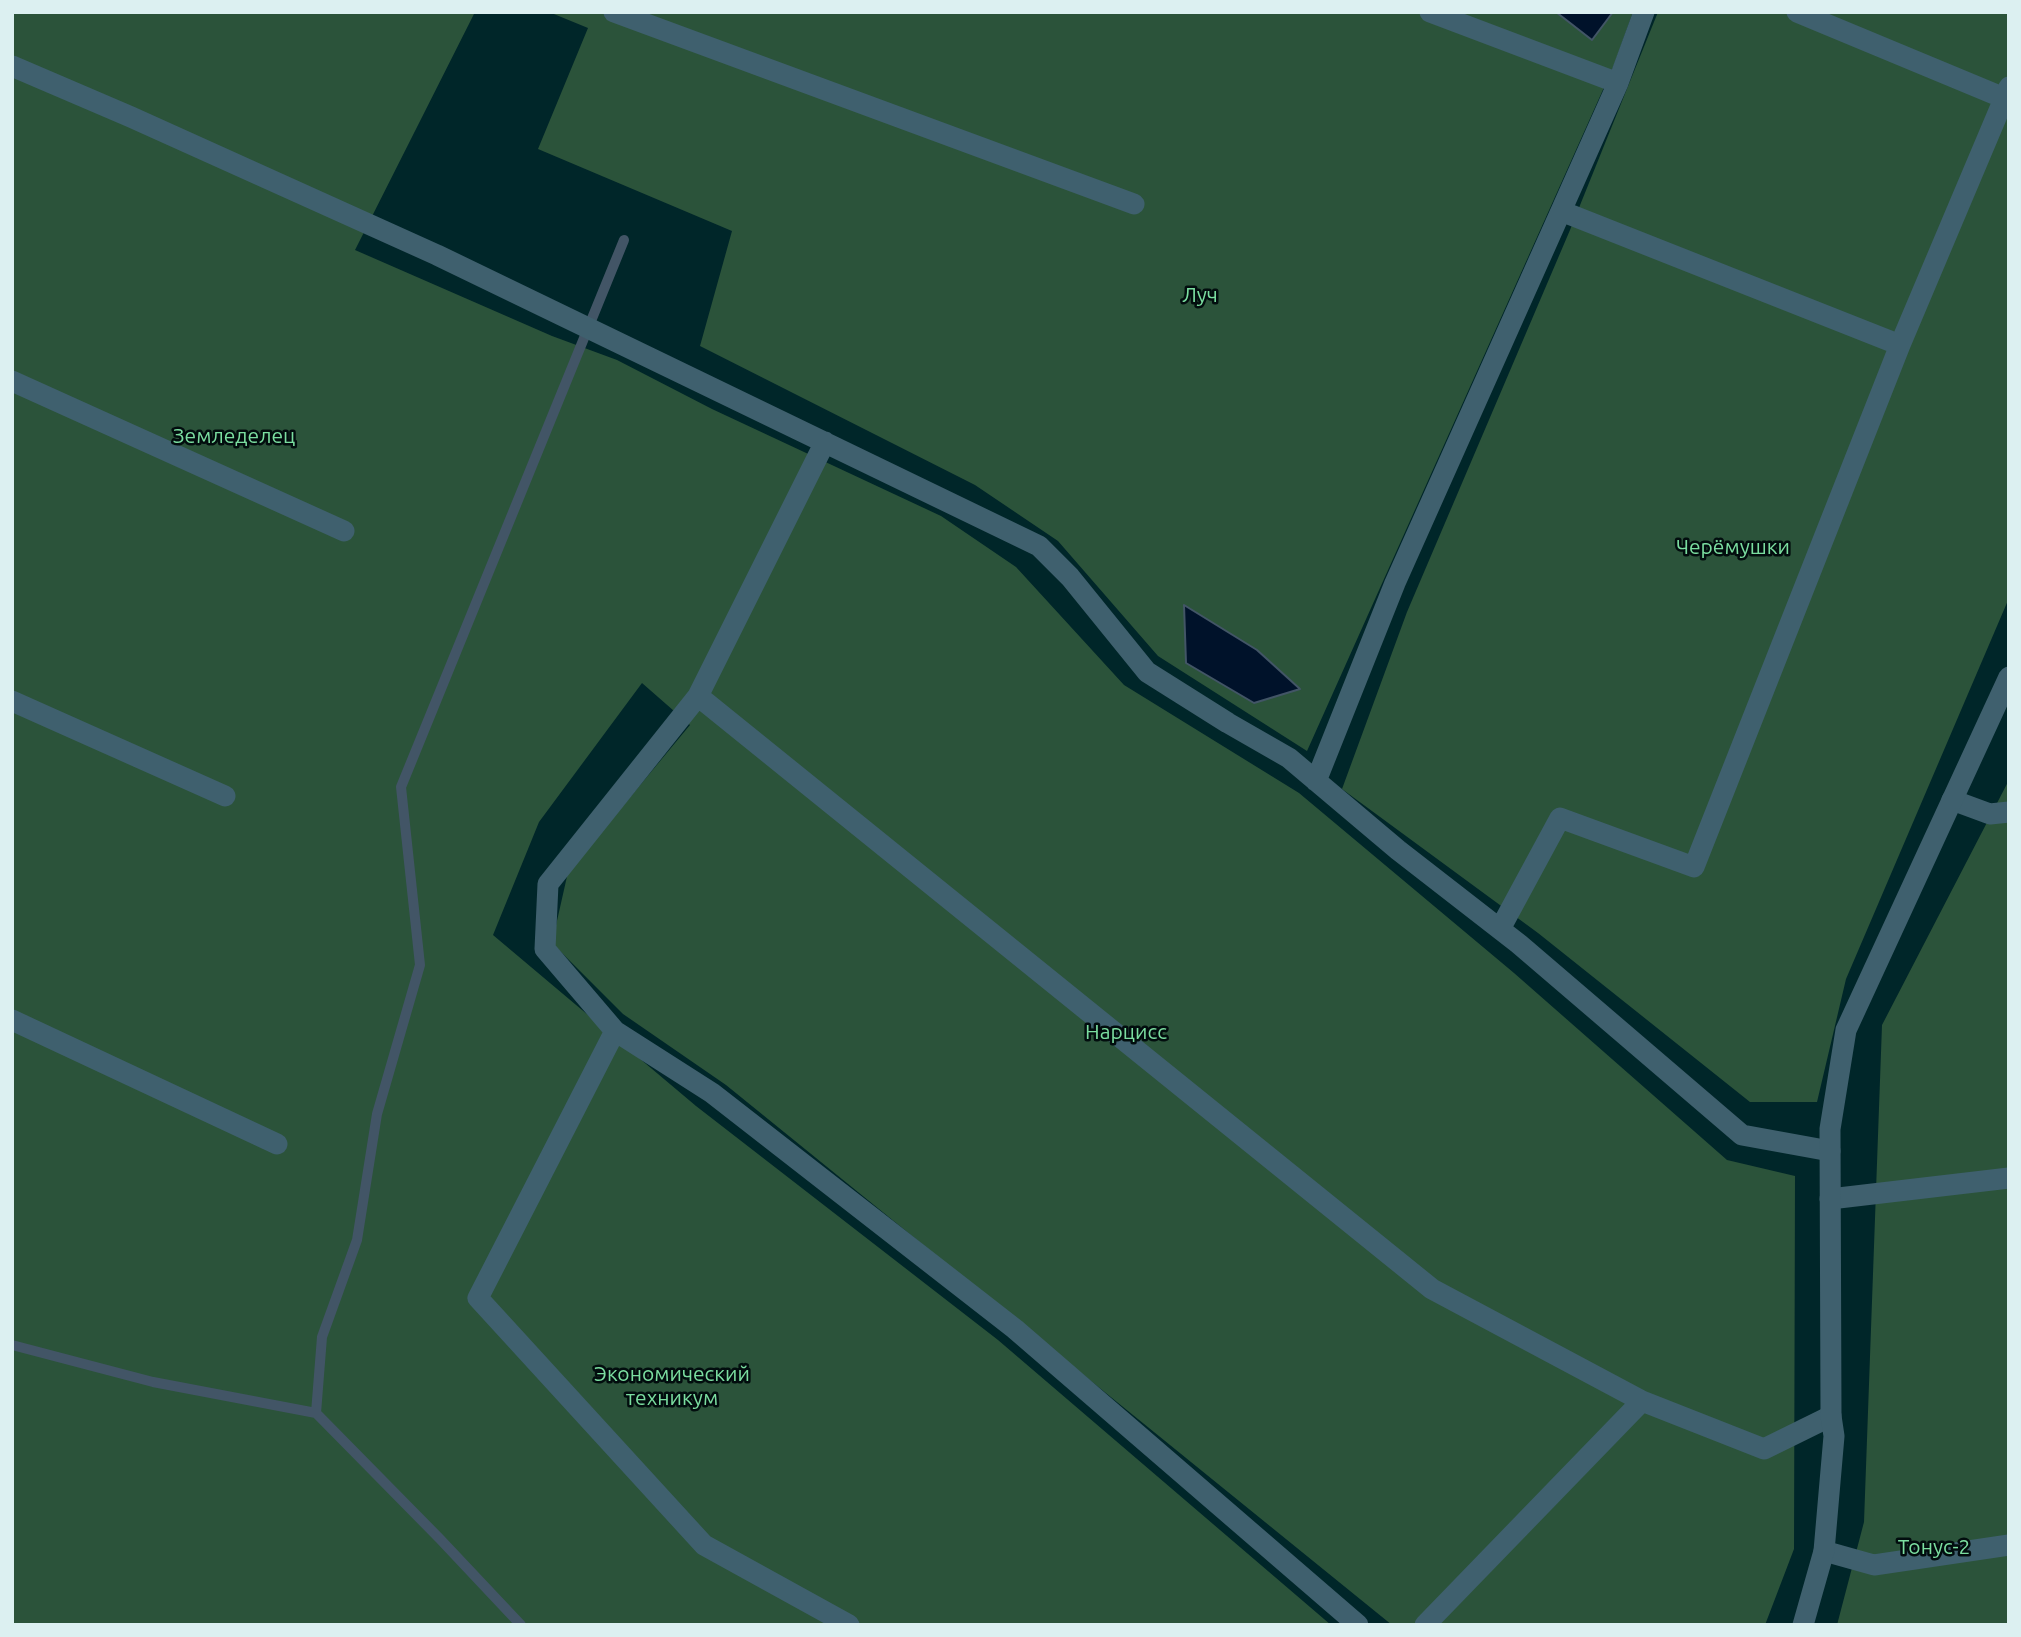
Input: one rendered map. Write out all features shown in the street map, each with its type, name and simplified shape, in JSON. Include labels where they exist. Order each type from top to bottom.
[{"type":"street","points":[[614,12],[1133,204]]},
{"type":"street","points":[[1430,12],[1618,83]]},
{"type":"street","points":[[1316,781],[1395,583],[1618,83],[1644,12]]},
{"type":"street","points":[[1500,929],[1560,818],[1694,867],[1900,345],[2007,93],[1797,12]]},
{"type":"street","points":[[12,66],[399,237],[1039,546],[1070,577],[1147,671],[1289,758],[1398,850],[1500,929],[1742,1135],[1830,1152]]},
{"type":"street","points":[[1561,211],[1900,345]]},
{"type":"street","points":[[12,381],[344,531]]},
{"type":"street","points":[[825,442],[698,696],[548,884],[545,949],[615,1031],[712,1093],[1015,1328],[1358,1625]]},
{"type":"street","points":[[1803,1625],[1824,1551],[1834,1436],[1831,1416],[1830,1129],[1846,1030],[2009,677]]},
{"type":"street","points":[[698,696],[1432,1289],[1642,1401],[1765,1449],[1831,1416]]},
{"type":"street","points":[[12,701],[225,796]]},
{"type":"street","points":[[1952,800],[1990,814],[2009,812]]},
{"type":"street","points":[[12,1020],[277,1144]]},
{"type":"street","points":[[615,1031],[478,1298],[704,1545],[849,1625]]},
{"type":"street","points":[[1830,1199],[2009,1178]]},
{"type":"street","points":[[1425,1625],[1642,1401]]},
{"type":"street","points":[[1824,1551],[1874,1564],[2009,1545]]},
{"type":"green space","points":[[12,12],[475,12],[355,250],[552,336],[617,360],[712,409],[941,516],[1016,567],[1124,685],[1299,793],[1514,973],[1727,1160],[1795,1176],[1794,1549],[1765,1625],[1392,1625],[726,1085],[623,1014],[552,943],[568,872],[690,725],[642,683],[539,822],[493,935],[696,1106],[998,1340],[1331,1625],[12,1625]]},
{"type":"green space","name":"Луч","points":[[549,12],[1633,12],[1614,65],[1307,751],[1158,656],[1058,541],[975,485],[700,346],[732,231],[538,149],[588,28]]},
{"type":"green space","name":"Черёмушки","points":[[1658,12],[2009,12],[2009,598],[1846,979],[1817,1102],[1750,1102],[1538,933],[1342,789],[1407,612],[1570,230]]},
{"type":"green space","name":"Тонус-2","points":[[2009,780],[2009,1625],[1837,1625],[1864,1522],[1882,1025]]},
{"type":"water","points":[[1556,12],[1613,12],[1592,40]]},
{"type":"water","points":[[1184,605],[1257,650],[1300,689],[1254,703],[1186,663]]},
{"type":"waterway","points":[[316,1413],[322,1337],[357,1240],[377,1114],[420,965],[401,787],[624,240]]},
{"type":"waterway","points":[[12,1345],[153,1382],[316,1413],[521,1625]]},
{"type":"park label","name":"Земледелец","points":[[234,436]]},
{"type":"park label","name":"Нарцисс","points":[[1126,1032]]},
{"type":"park label","name":"Экономический техникум","points":[[672,1386]]}]
